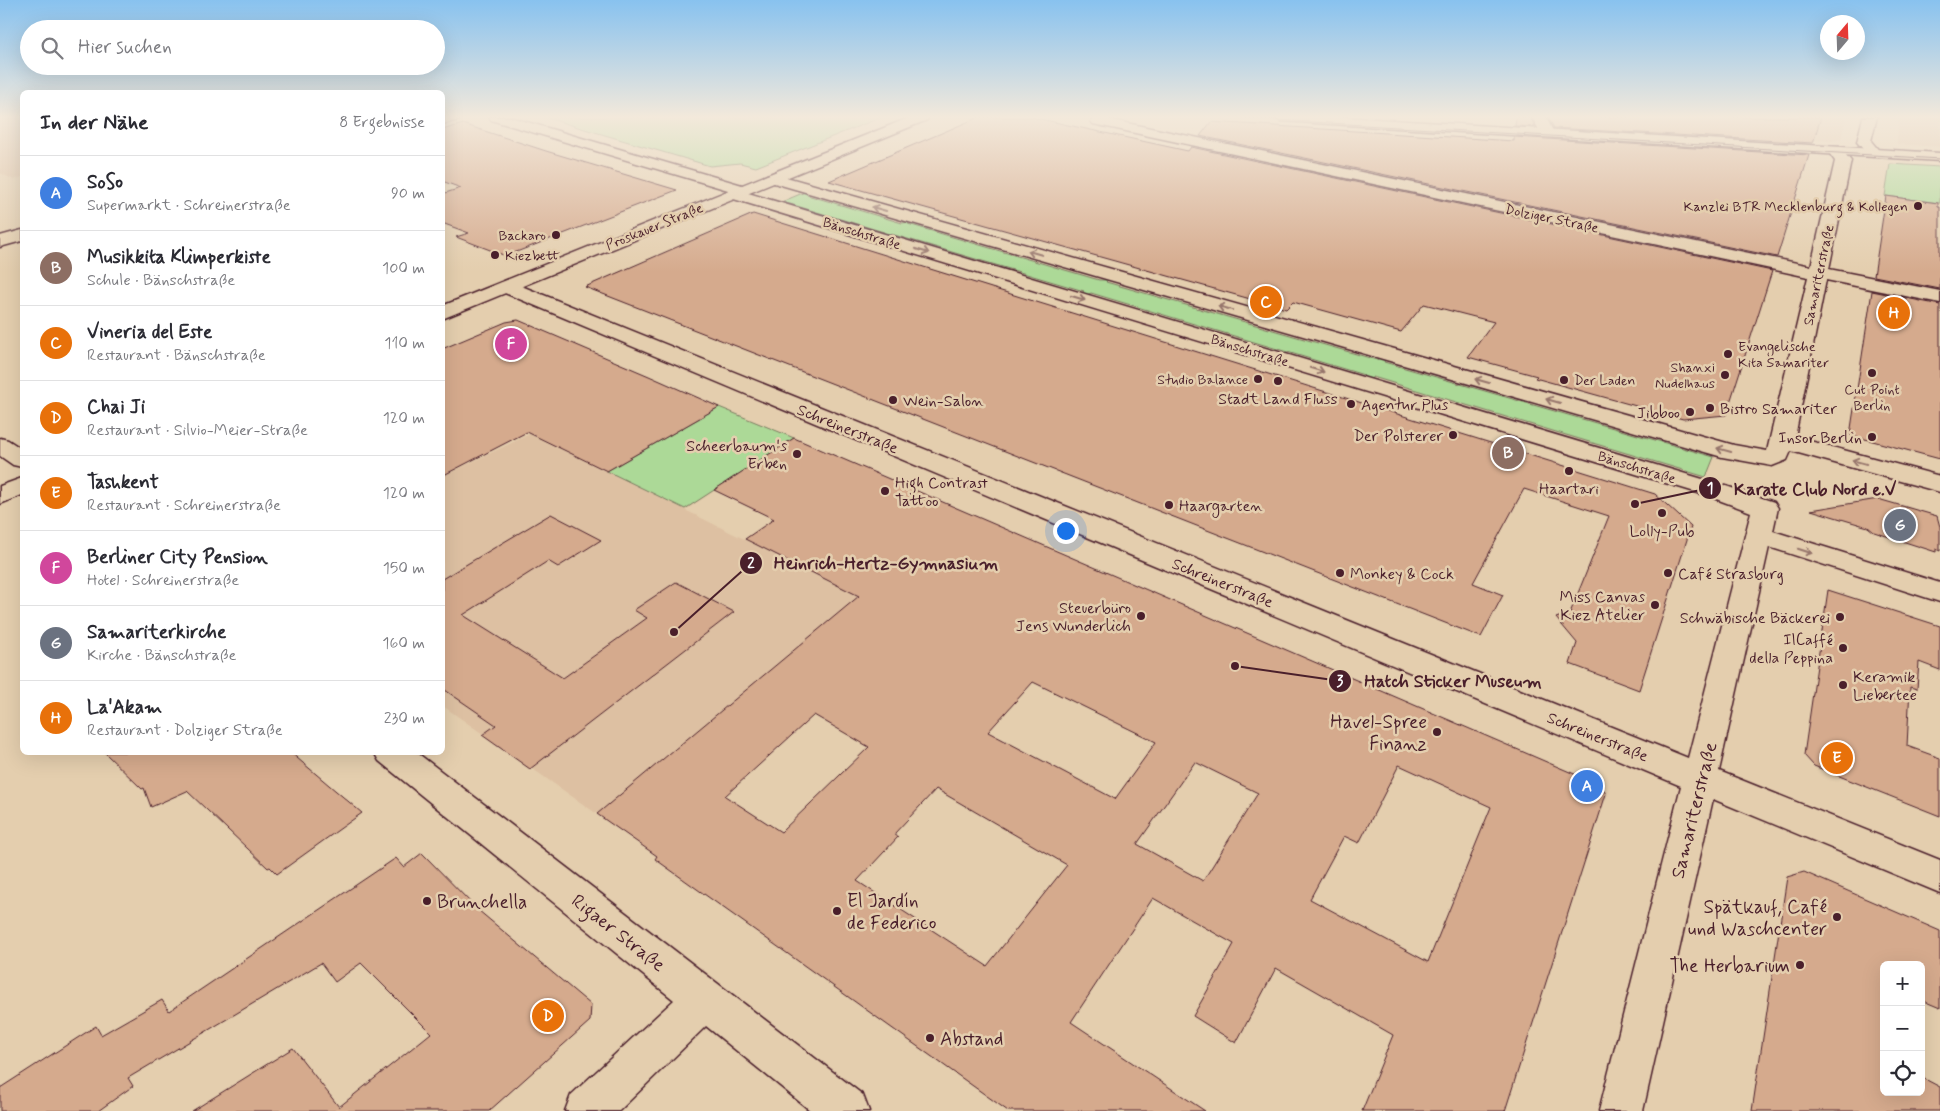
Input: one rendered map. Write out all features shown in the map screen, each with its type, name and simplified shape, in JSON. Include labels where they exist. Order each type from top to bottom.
[{"type":"street","name":"Bänschstraße","points":[[663,169],[1717,491],[1762,522],[1940,593]]},
{"type":"street","name":"Proskauer Straße","points":[[445,313],[795,169]]},
{"type":"street","name":"Dolziger Straße","points":[[1322,169],[1784,268],[1940,297]]},
{"type":"street","name":"Samariterstraße","points":[[1777,450],[1841,169]]},
{"type":"street","name":"Bänschstraße","points":[[772,178],[1731,452],[1777,450],[1940,484]]},
{"type":"street","points":[[0,242],[20,236]]},
{"type":"street","name":"Schreinerstraße","points":[[507,287],[1940,877]]},
{"type":"street","points":[[0,445],[20,459]]},
{"type":"street","points":[[0,496],[20,487]]},
{"type":"street","name":"Samariterstraße","points":[[1622,1111],[1762,522]]},
{"type":"street","name":"Rigaer Straße","points":[[395,755],[847,1111]]},
{"type":"street","points":[[587,1111],[705,998]]},
{"type":"shaded area","points":[[0,169],[20,169],[20,178],[14,180],[0,173]]},
{"type":"shaded area","points":[[719,407],[794,438],[685,510],[915,623],[657,856],[445,707],[445,475],[530,434],[607,471]]},
{"type":"green space","points":[[1889,169],[1940,169],[1940,203],[1885,196]]},
{"type":"green space","points":[[805,192],[807,195],[902,223],[910,222],[908,224],[1099,280],[1108,280],[1106,282],[1377,360],[1379,357],[1386,359],[1384,362],[1714,457],[1706,477],[1373,377],[1369,380],[1362,377],[1364,375],[1091,293],[1087,295],[1081,293],[1084,291],[891,234],[882,234],[884,232],[790,204],[779,203]]},
{"type":"green space","points":[[719,407],[794,438],[685,509],[607,471]]},
{"type":"building","points":[[445,169],[606,169],[677,190],[506,256],[456,237],[469,233],[445,224],[445,193],[461,188],[445,182]]},
{"type":"building","points":[[857,169],[1293,169],[1772,271],[1726,415],[1683,419],[1535,378],[1537,376],[1468,357],[1494,322],[1424,304],[1401,332],[1293,302],[1286,309],[829,181]]},
{"type":"building","points":[[1357,169],[1805,169],[1777,257]]},
{"type":"building","points":[[1886,196],[1938,203],[1938,207],[1940,207],[1940,289],[1874,276]]},
{"type":"building","points":[[753,214],[1655,494],[1691,527],[1639,690],[1570,664],[1577,643],[1556,618],[1570,613],[1609,516],[1524,489],[1473,583],[1503,595],[1481,637],[585,287]]},
{"type":"building","points":[[1872,291],[1940,305],[1940,459],[1850,435]]},
{"type":"building","points":[[518,320],[719,407],[607,471],[527,432],[445,474],[445,348],[506,322]]},
{"type":"building","points":[[794,438],[1600,785],[1606,794],[1505,1111],[1362,1111],[1393,1035],[1276,968],[1236,1043],[1193,1016],[1234,944],[1153,898],[1071,1022],[1205,1111],[1008,1111],[655,859],[657,856],[597,814],[859,596],[745,539],[774,519],[714,490]],"holes":[[[1033,682],[1156,742],[1115,799],[988,732]],[[814,715],[869,747],[781,832],[725,796]],[[1195,762],[1258,793],[1203,881],[1137,844]],[[1399,765],[1491,807],[1428,962],[1310,899],[1344,836],[1359,843]],[[936,789],[1067,865],[987,966],[857,881],[898,837],[894,834]]]},
{"type":"building","points":[[1878,499],[1937,516],[1940,527],[1940,551],[1936,549],[1936,552],[1874,532],[1868,527],[1811,510]]},
{"type":"building","points":[[551,514],[601,540],[558,567],[548,561],[463,615],[563,678],[647,618],[634,610],[676,582],[734,612],[530,769],[482,735],[496,725],[445,690],[445,577]]},
{"type":"building","points":[[1828,590],[1940,626],[1940,670],[1919,662],[1917,689],[1910,687],[1907,746],[1940,758],[1940,816],[1814,766],[1804,755]]},
{"type":"building","points":[[107,755],[294,755],[362,813],[277,874],[270,867],[268,868],[187,791],[151,807],[144,788],[142,789]]},
{"type":"building","points":[[422,853],[478,910],[591,1005],[590,1021],[489,1111],[192,1111],[293,1048],[339,1107],[431,1033],[361,963],[335,982],[321,963],[128,1078],[133,1086],[98,1111],[0,1111],[0,1088],[96,1026],[101,1035],[162,1000],[169,1011],[396,858],[404,867]]},
{"type":"building","points":[[1804,872],[1940,931],[1940,1008],[1925,1002],[1925,961],[1880,961],[1880,1096],[1925,1096],[1925,1079],[1940,1087],[1940,1111],[1752,1111],[1787,877]]},
{"type":"place","name":"Kanzlei BTR Mecklenburg & Kollegen","points":[[1918,206]]},
{"type":"place","name":"Backaro","points":[[556,235]]},
{"type":"place","name":"Kiezbett","points":[[495,255]]},
{"type":"place","name":"Vineria del Este","points":[[1266,302]]},
{"type":"place","name":"La'Akam","points":[[1894,313]]},
{"type":"place","name":"Berliner City Pension","points":[[511,344]]},
{"type":"place","name":"Evangelische Kita Samariter","points":[[1728,354]]},
{"type":"place","name":"Cut Point Berlin","points":[[1872,373]]},
{"type":"place","name":"Shanxi Nudelhaus","points":[[1725,375]]},
{"type":"place","name":"Studio Balance","points":[[1258,379]]},
{"type":"place","name":"Der Laden","points":[[1564,380]]},
{"type":"place","name":"Stadt Land Fluss","points":[[1278,381]]},
{"type":"place","name":"Wein-Salon","points":[[893,400]]},
{"type":"place","name":"Agentur Plus","points":[[1351,404]]},
{"type":"place","name":"Bistro Samariter","points":[[1710,408]]},
{"type":"place","name":"Jibboo","points":[[1690,412]]},
{"type":"place","name":"Der Polsterer","points":[[1453,435]]},
{"type":"place","name":"Insor Berlin","points":[[1872,437]]},
{"type":"place","name":"Musikkita Klimperkiste","points":[[1508,453]]},
{"type":"place","name":"Scheerbaum's Erben","points":[[797,454]]},
{"type":"place","name":"Haartari","points":[[1569,471]]},
{"type":"place","name":"High Contrast Tattoo","points":[[885,491]]},
{"type":"place","name":"Karate Club Nord e.V","points":[[1635,504]]},
{"type":"place","name":"Haargarten","points":[[1169,505]]},
{"type":"place","name":"Lolly-Pub","points":[[1662,513]]},
{"type":"place","name":"Samariterkirche","points":[[1900,525]]},
{"type":"place","name":"Monkey & Cock","points":[[1340,573]]},
{"type":"place","name":"Café Strasburg","points":[[1668,573]]},
{"type":"place","name":"Miss Canvas Kiez Atelier","points":[[1655,605]]},
{"type":"place","name":"Steuerbüro Jens Wunderlich","points":[[1141,616]]},
{"type":"place","name":"Schwäbische Bäckerei","points":[[1840,617]]},
{"type":"place","name":"Heinrich-Hertz-Gymnasium","points":[[674,632]]},
{"type":"place","name":"IlCaffé della Peppina","points":[[1843,648]]},
{"type":"place","name":"Hatch Sticker Museum","points":[[1235,666]]},
{"type":"place","name":"Keramik Liebertee","points":[[1843,685]]},
{"type":"place","name":"Havel-Spree Finanz","points":[[1437,732]]},
{"type":"place","name":"Tashkent","points":[[1837,758]]},
{"type":"place","name":"SoSo","points":[[1587,786]]},
{"type":"place","name":"Brunchella","points":[[427,901]]},
{"type":"place","name":"El Jardín de Federico","points":[[837,911]]},
{"type":"place","name":"Spätkauf, Café und Waschcenter","points":[[1837,917]]},
{"type":"place","name":"The Herbarium","points":[[1800,965]]},
{"type":"place","name":"Chai Ji","points":[[548,1016]]},
{"type":"place","name":"Abstand","points":[[930,1038]]}]
